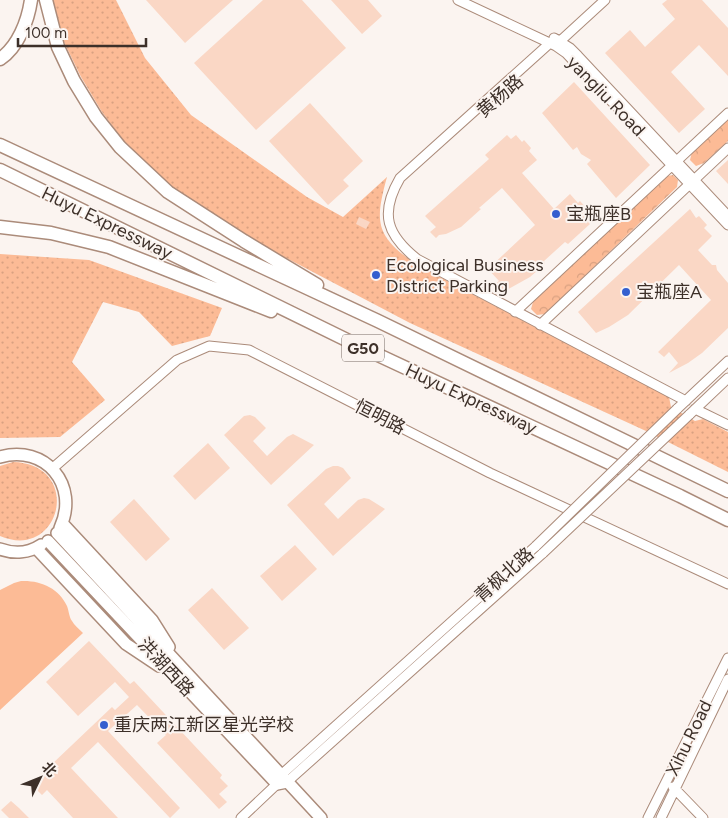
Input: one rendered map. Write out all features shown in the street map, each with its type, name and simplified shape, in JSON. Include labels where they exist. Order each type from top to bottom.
[{"type":"highway","points":[[0,59],[19,37],[29,14],[31,0]]},
{"type":"highway","points":[[46,0],[58,46],[74,81],[96,118],[120,147],[168,192],[244,241],[378,321]]},
{"type":"highway","name":"Huyu Expressway","points":[[0,145],[378,321],[728,491]]},
{"type":"highway","name":"Huyu Expressway","points":[[0,170],[362,348],[728,520]]},
{"type":"highway","points":[[0,227],[50,233],[109,247],[362,348]]},
{"type":"main road","points":[[0,457],[11,454],[26,454],[41,460],[53,468],[61,482],[65,495],[66,509],[56,532],[36,548],[18,552],[0,549]]},
{"type":"main road","points":[[56,532],[152,620],[181,675]]},
{"type":"main road","name":"洪湖西路","points":[[56,532],[181,675],[321,818]]},
{"type":"main road","points":[[36,548],[126,644],[181,675]]},
{"type":"street","name":"yangliu Road","points":[[458,0],[555,43]]},
{"type":"street","name":"yangliu Road","points":[[470,0],[578,56],[674,163],[728,216]]},
{"type":"street","name":"黄杨路","points":[[515,312],[417,259],[395,239],[390,227],[388,214],[394,190],[555,43],[605,0]]},
{"type":"street","points":[[686,401],[515,312],[728,113]]},
{"type":"street","points":[[540,325],[728,148]]},
{"type":"street","name":"yangliu Road","points":[[692,182],[728,226]]},
{"type":"street","name":"恒明路","points":[[53,468],[176,360],[209,346],[249,350],[490,473],[728,584]]},
{"type":"street","name":"青枫北路","points":[[282,780],[536,546],[728,361]]},
{"type":"street","name":"青枫北路","points":[[282,780],[543,553],[728,378]]},
{"type":"street","points":[[692,412],[728,425]]},
{"type":"street","name":"Xihu Road","points":[[648,818],[668,782],[728,658]]},
{"type":"street","name":"Xihu Road","points":[[661,818],[728,679]]},
{"type":"street","points":[[241,818],[282,780]]},
{"type":"street","points":[[668,782],[703,818]]},
{"type":"green space","points":[[53,0],[116,0],[145,58],[191,115],[307,197],[343,217],[387,177],[380,206],[382,228],[393,246],[403,255],[417,265],[669,397],[671,407],[695,421],[703,419],[728,432],[728,472],[646,431],[410,323],[271,250],[173,188],[126,144],[102,112],[81,77],[63,40]]},
{"type":"green space","points":[[728,118],[728,141],[704,163],[696,166],[690,160],[692,152]]},
{"type":"green space","points":[[673,175],[678,180],[677,187],[545,314],[537,315],[531,309],[533,302],[667,176]]},
{"type":"green space","points":[[0,254],[89,260],[222,308],[210,336],[172,346],[139,312],[103,302],[72,362],[105,400],[60,437],[0,438]]},
{"type":"green space","points":[[13,462],[35,467],[50,478],[56,493],[56,510],[50,525],[38,536],[21,540],[0,536],[0,466]]},
{"type":"green space","points":[[21,581],[35,582],[48,586],[59,594],[67,606],[70,618],[83,633],[0,710],[0,590]]},
{"type":"green space","points":[[80,581],[131,636],[128,638],[78,583]]},
{"type":"building","points":[[146,0],[233,0],[185,43]]},
{"type":"building","points":[[263,0],[302,0],[346,48],[256,130],[194,63]]},
{"type":"building","points":[[331,0],[368,0],[382,16],[362,34]]},
{"type":"building","points":[[667,0],[702,0],[728,28],[728,76],[699,45],[671,72],[705,109],[679,133],[605,53],[630,30],[645,47],[675,19],[662,4]]},
{"type":"building","points":[[574,82],[650,165],[616,198],[587,164],[591,160],[581,154],[577,147],[573,150],[542,113]]},
{"type":"building","points":[[310,103],[363,161],[343,180],[349,186],[328,205],[269,141]]},
{"type":"building","name":"宝瓶座B","points":[[507,135],[511,139],[516,135],[531,148],[529,151],[537,160],[522,173],[554,209],[570,194],[588,210],[586,212],[592,219],[590,224],[568,244],[565,242],[530,277],[505,291],[500,290],[495,284],[499,281],[488,269],[535,225],[502,188],[461,227],[439,235],[436,238],[430,232],[436,227],[425,216],[489,159],[485,155]]},
{"type":"building","points":[[728,160],[728,184],[716,171]]},
{"type":"building","name":"宝瓶座A","points":[[690,209],[696,218],[699,216],[707,225],[704,228],[712,236],[698,250],[712,265],[716,265],[717,270],[728,283],[728,328],[702,353],[669,373],[678,363],[669,352],[664,357],[658,352],[711,300],[679,265],[628,315],[609,327],[596,333],[578,312]]},
{"type":"building","points":[[359,217],[370,222],[366,229],[356,224]]},
{"type":"building","points":[[250,415],[255,417],[266,428],[253,441],[267,456],[287,437],[293,434],[314,445],[271,485],[224,435],[244,416]]},
{"type":"building","points":[[208,443],[230,468],[195,500],[173,476]]},
{"type":"building","points":[[333,466],[343,468],[351,478],[324,504],[338,519],[358,500],[364,498],[385,509],[333,556],[287,505],[326,469]]},
{"type":"building","points":[[134,499],[170,539],[146,561],[110,522]]},
{"type":"building","points":[[295,545],[317,569],[282,601],[260,576]]},
{"type":"building","points":[[212,588],[249,628],[224,650],[188,610]]},
{"type":"building","points":[[89,641],[130,684],[134,681],[222,775],[220,778],[228,786],[219,794],[227,802],[219,809],[157,743],[166,735],[137,705],[108,731],[180,808],[170,818],[98,742],[71,768],[118,818],[73,818],[47,790],[42,795],[31,784],[112,707],[115,710],[129,697],[115,682],[78,716],[46,682]]},
{"type":"building","points":[[11,801],[29,818],[9,818],[1,810]]},
{"type":"place","name":"宝瓶座B","points":[[556,214]]},
{"type":"place","name":"Ecological Business District Parking","points":[[376,275]]},
{"type":"place","name":"宝瓶座A","points":[[626,292]]},
{"type":"place","name":"重庆两江新区星光学校","points":[[104,725]]}]
